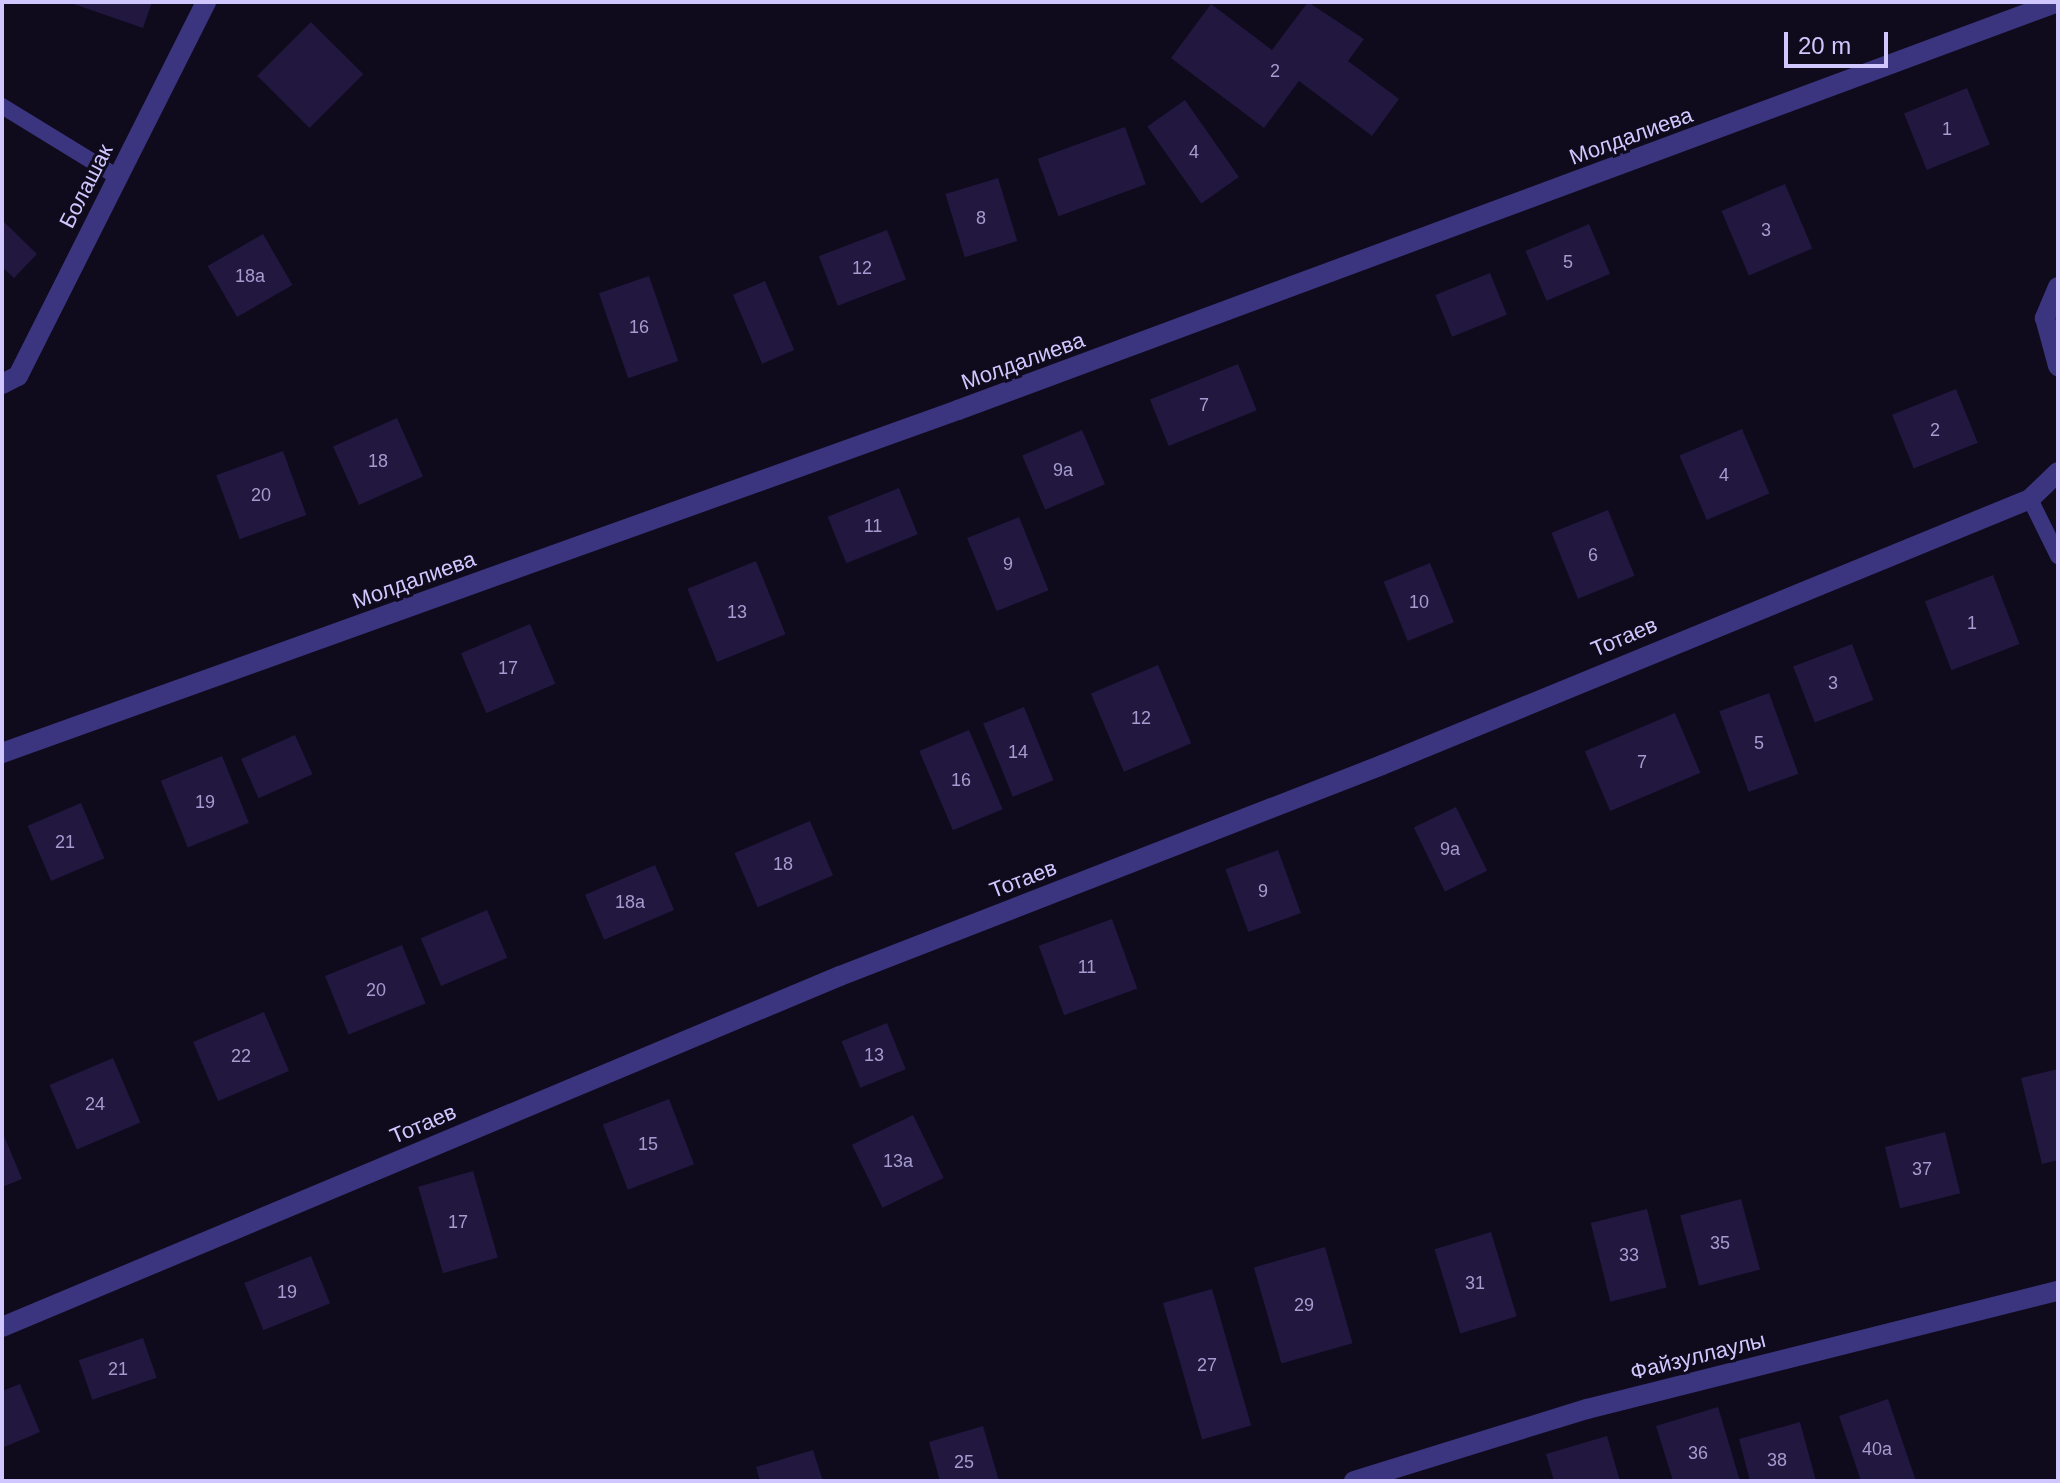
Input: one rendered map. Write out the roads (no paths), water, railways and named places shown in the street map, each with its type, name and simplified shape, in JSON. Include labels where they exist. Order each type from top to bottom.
[{"type":"street","name":"Болашак","points":[[2,384],[18,376],[206,2]]},
{"type":"street","name":"Молдалиева","points":[[2,753],[958,410],[2058,2]]},
{"type":"street","points":[[2058,287],[2045,318],[2058,366]]},
{"type":"street","name":"Тотаев","points":[[2,1327],[840,976],[1382,765],[2030,499],[2058,472]]},
{"type":"street","name":"Файзуллаулы","points":[[1354,1481],[1587,1409],[2058,1291]]},
{"type":"lane","points":[[2,106],[118,177]]},
{"type":"lane","points":[[2030,499],[2058,556]]}]
